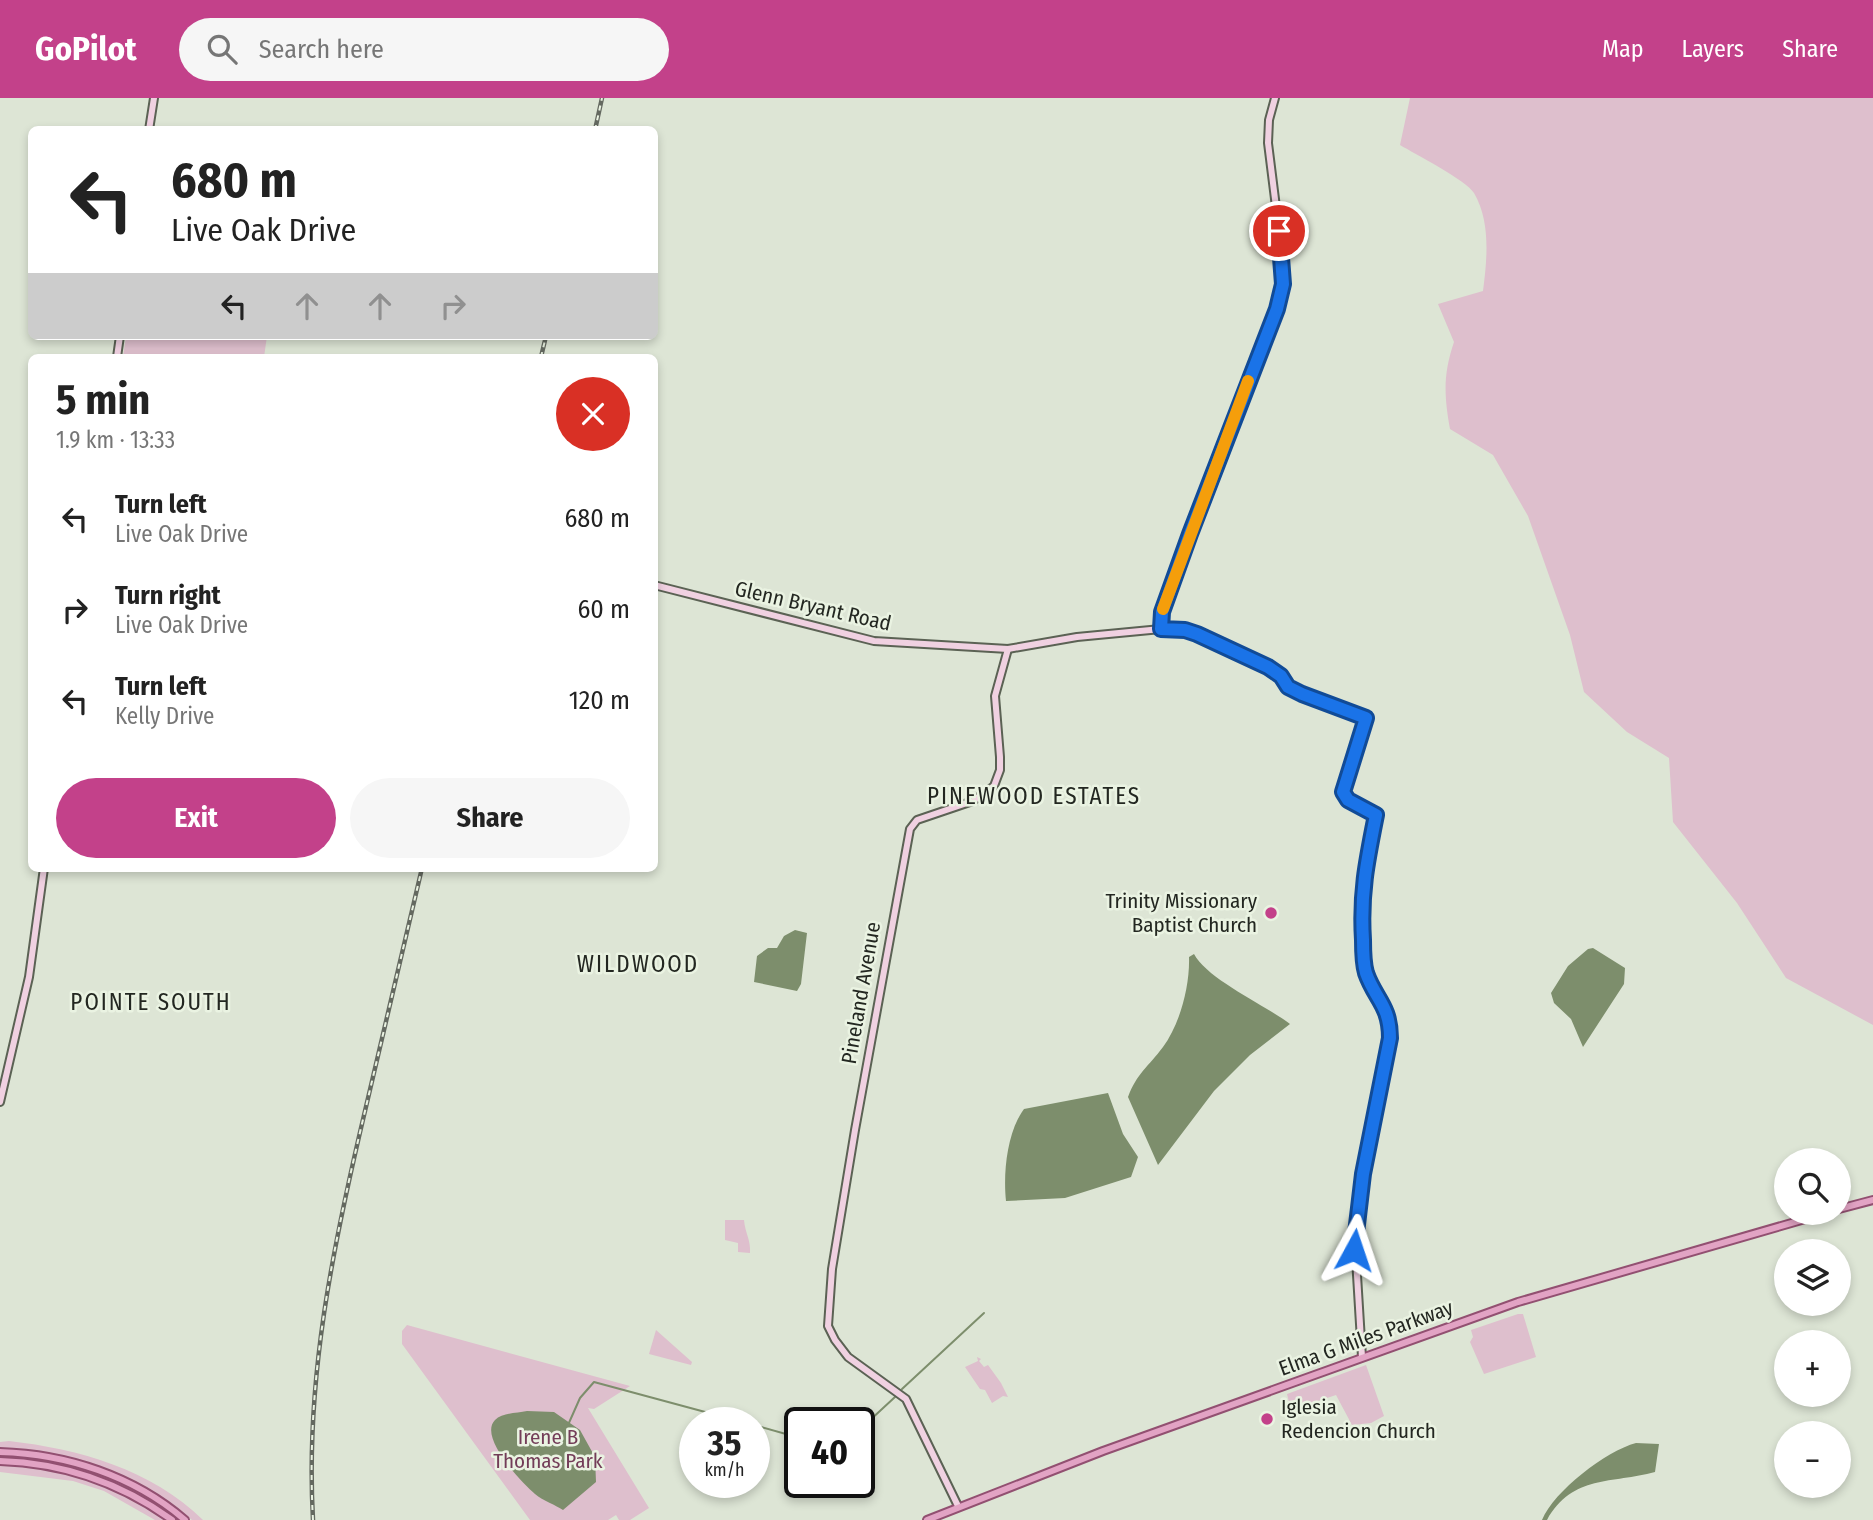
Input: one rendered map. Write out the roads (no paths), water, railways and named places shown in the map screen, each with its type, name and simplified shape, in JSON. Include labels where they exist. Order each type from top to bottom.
[{"type":"main road","points":[[1851,1206],[1873,1200]]},
{"type":"main road","name":"Elma G Miles Parkway","points":[[927,1520],[958,1506],[1523,1300],[1784,1225]]},
{"type":"main road","points":[[0,1452],[51,1457],[103,1472],[142,1490],[185,1520]]},
{"type":"main road","points":[[0,1461],[38,1464],[87,1476],[125,1491],[172,1520]]},
{"type":"street","points":[[150,126],[154,98]]},
{"type":"street","points":[[1161,629],[1162,612],[1281,293],[1279,231],[1268,143],[1269,120],[1275,98]]},
{"type":"street","name":"Glenn Bryant Road","points":[[658,586],[874,641],[1008,649]]},
{"type":"street","points":[[1008,649],[1077,637],[1161,629],[1185,630],[1268,667],[1281,676],[1288,687],[1302,694],[1366,718],[1343,792],[1348,800],[1376,815],[1363,871],[1363,948],[1366,972],[1384,1004],[1390,1025],[1390,1038],[1363,1174],[1355,1242],[1362,1357]]},
{"type":"street","name":"Pineland Avenue","points":[[958,1506],[906,1399],[848,1357],[832,1336],[828,1318],[832,1269],[855,1130],[910,829],[917,820],[965,805],[994,786],[1000,770],[995,696],[1008,649]]},
{"type":"street","points":[[0,1102],[29,977],[43,872]]},
{"type":"waterway","points":[[902,1389],[984,1313]]},
{"type":"waterway","points":[[568,1425],[580,1398],[594,1382],[687,1407]]},
{"type":"waterway","points":[[875,1416],[895,1397]]},
{"type":"waterway","points":[[770,1430],[784,1433]]},
{"type":"railway","points":[[596,126],[602,98]]},
{"type":"railway","points":[[542,354],[545,340]]},
{"type":"railway","points":[[313,1520],[313,1416],[332,1263],[421,872]]},
{"type":"place","name":"Trinity Missionary Baptist Church","points":[[1271,913]]},
{"type":"place","name":"Iglesia Redencion Church","points":[[1267,1419]]},
{"type":"district","name":"PINEWOOD ESTATES","points":[[1034,796]]},
{"type":"district","name":"WILDWOOD","points":[[638,964]]},
{"type":"district","name":"POINTE SOUTH","points":[[151,1002]]},
{"type":"park label","name":"Irene B Thomas Park","points":[[548,1449]]}]
